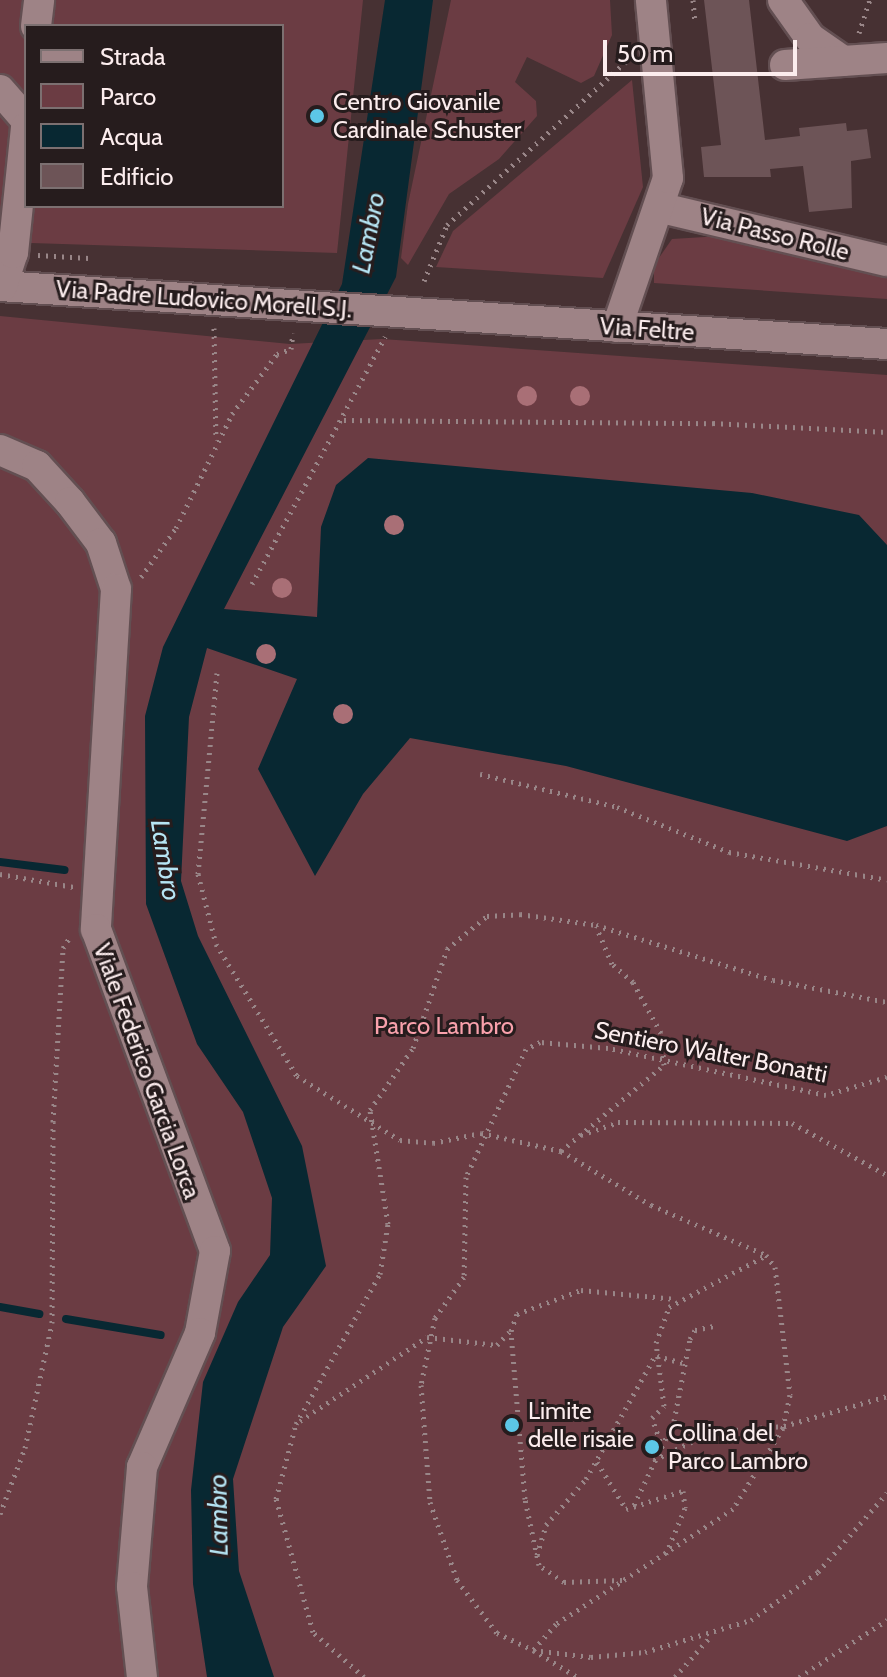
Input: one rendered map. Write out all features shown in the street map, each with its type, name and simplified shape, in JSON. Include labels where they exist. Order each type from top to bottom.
[{"type":"street","points":[[36,24],[39,0]]},
{"type":"street","points":[[617,327],[627,283],[662,208],[668,148],[651,0]]},
{"type":"street","points":[[783,0],[810,38],[843,61]]},
{"type":"street","points":[[785,65],[887,58]]},
{"type":"street","points":[[24,80],[0,89],[24,118]]},
{"type":"street","points":[[1,286],[13,253],[24,147]]},
{"type":"street","name":"Via Passo Rolle","points":[[662,208],[887,261]]},
{"type":"street","name":"Via Padre Ludovico Morell S.J.","points":[[1,286],[293,319],[408,313]]},
{"type":"street","name":"Via Feltre","points":[[408,313],[887,344]]},
{"type":"street","name":"Viale Federico Garcia Lorca","points":[[0,450],[37,466],[101,543],[115,600],[93,897],[106,971],[215,1251],[200,1333],[142,1467],[132,1587],[142,1677]]},
{"type":"path","points":[[693,0],[695,21]]},
{"type":"path","points":[[424,281],[447,225],[633,55]]},
{"type":"path","points":[[33,255],[89,258]]},
{"type":"path","points":[[252,584],[296,492],[344,420],[382,339],[408,313]]},
{"type":"path","points":[[115,600],[176,528],[216,441],[268,364],[291,349],[293,319]]},
{"type":"path","points":[[214,328],[216,441]]},
{"type":"path","points":[[344,420],[713,423],[887,432]]},
{"type":"path","points":[[217,673],[198,874],[216,944],[297,1076],[400,1140],[422,1142],[481,1133],[561,1151],[651,1205],[766,1255],[775,1267],[786,1327],[790,1395],[784,1426],[733,1509],[556,1624],[533,1650]]},
{"type":"path","points":[[480,774],[617,807],[729,852],[887,880]]},
{"type":"path","points":[[0,874],[93,897],[63,948],[52,1323],[25,1448],[0,1514]]},
{"type":"path","points":[[364,1677],[313,1632],[279,1529],[276,1499],[296,1424],[380,1274],[388,1224],[368,1122],[379,1090],[413,1048],[447,949],[464,929],[487,916],[520,914],[596,925],[773,980],[887,1002]]},
{"type":"path","points":[[561,1151],[664,1065],[661,1033],[633,982],[612,964],[596,925]]},
{"type":"path","name":"Sentiero Walter Bonatti","points":[[481,1133],[510,1072],[540,1042],[608,1048],[664,1065],[826,1095],[887,1077]]},
{"type":"path","points":[[581,1135],[618,1122],[792,1123],[887,1175]]},
{"type":"path","points":[[296,1424],[427,1337],[464,1277],[466,1177],[481,1133]]},
{"type":"path","points":[[427,1337],[497,1345],[511,1331],[517,1314],[581,1290],[676,1299],[766,1255]]},
{"type":"path","points":[[660,1441],[652,1418],[664,1406],[656,1355],[658,1331],[676,1299]]},
{"type":"path","points":[[634,1505],[660,1441],[674,1421],[683,1363],[695,1330],[714,1326]]},
{"type":"path","points":[[511,1331],[537,1556],[564,1582],[627,1580]]},
{"type":"path","points":[[427,1337],[422,1423],[442,1542],[472,1608],[497,1633],[533,1650],[577,1677]]},
{"type":"path","points":[[656,1355],[683,1363]]},
{"type":"path","points":[[537,1556],[546,1525],[586,1479],[656,1355]]},
{"type":"path","points":[[654,1460],[712,1432],[784,1426],[887,1396]]},
{"type":"path","points":[[597,1461],[601,1477],[620,1505],[634,1505],[683,1491],[685,1508],[665,1556]]},
{"type":"path","points":[[586,1479],[601,1477]]},
{"type":"path","points":[[533,1650],[591,1657],[710,1637],[785,1600],[887,1493]]},
{"type":"path","points":[[799,1677],[887,1620]]},
{"type":"path","points":[[675,1677],[710,1637]]},
{"type":"green space","name":"Centro Giovanile Cardinale Schuster","points":[[0,0],[363,0],[337,253],[0,242]]},
{"type":"green space","points":[[451,0],[610,0],[612,35],[594,76],[581,83],[527,57],[515,82],[536,101],[537,116],[499,159],[449,194],[408,265],[401,258],[408,204]]},
{"type":"green space","points":[[632,80],[643,187],[603,278],[436,267],[453,231]]},
{"type":"green space","points":[[721,236],[887,278],[887,299],[654,283],[654,265],[672,239]]},
{"type":"green space","name":"Parco Lambro","points":[[0,316],[290,344],[382,339],[887,375],[887,1677],[0,1677]]},
{"type":"water","name":"Lambro","points":[[385,0],[433,0],[396,277],[224,609],[317,617],[321,527],[336,485],[368,458],[752,493],[859,515],[887,545],[887,826],[847,841],[566,766],[410,738],[363,794],[315,876],[258,769],[297,679],[207,648],[189,717],[181,881],[198,936],[302,1146],[326,1266],[283,1327],[233,1479],[239,1571],[274,1677],[207,1677],[193,1584],[191,1490],[203,1382],[238,1302],[270,1255],[272,1198],[243,1112],[197,1044],[146,904],[145,716],[163,647],[342,284]]},
{"type":"building","points":[[704,0],[749,0],[765,140],[800,136],[799,128],[846,123],[847,131],[867,129],[871,158],[851,161],[852,208],[809,212],[803,166],[770,169],[771,177],[704,177],[701,147],[721,145]]},
{"type":"waterway","points":[[0,862],[65,870]]},
{"type":"waterway","points":[[0,1307],[39,1314]]},
{"type":"waterway","points":[[66,1319],[161,1335]]},
{"type":"place","name":"Centro Giovanile Cardinale Schuster","points":[[317,116]]},
{"type":"place","name":"Limite delle risaie","points":[[512,1425]]},
{"type":"place","name":"Collina del Parco Lambro","points":[[652,1447]]}]
